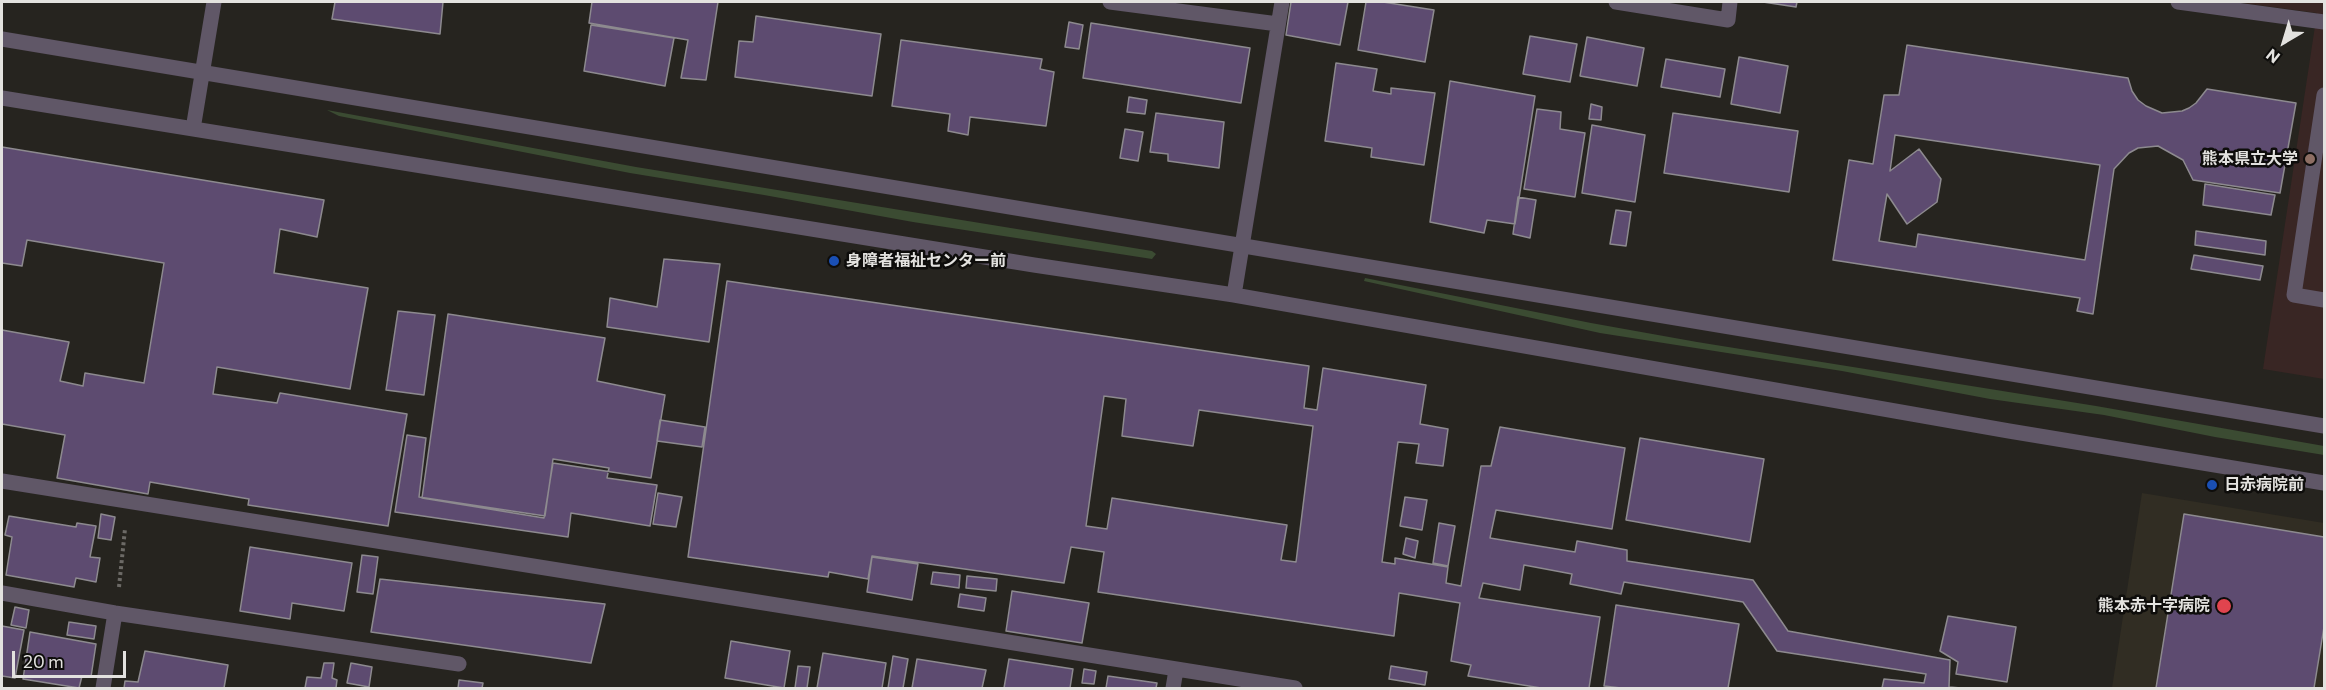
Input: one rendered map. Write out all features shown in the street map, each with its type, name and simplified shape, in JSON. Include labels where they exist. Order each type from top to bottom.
[{"type":"street","points":[[193,129],[214,2]]},
{"type":"street","points":[[1110,2],[1278,24]]},
{"type":"street","points":[[1234,296],[1281,2]]},
{"type":"street","points":[[1616,2],[1728,20],[1730,2]]},
{"type":"street","points":[[2178,2],[2325,22]]},
{"type":"street","points":[[2,39],[2325,426]]},
{"type":"street","points":[[2325,95],[2322,130],[2294,295],[2325,300]]},
{"type":"street","points":[[2,99],[1234,296],[2009,431],[2325,483]]},
{"type":"street","points":[[2,481],[1295,688]]},
{"type":"street","points":[[2,594],[116,614],[459,664]]},
{"type":"street","points":[[103,688],[116,614]]},
{"type":"street","points":[[1173,688],[1176,670]]},
{"type":"path","points":[[116,614],[126,524]]},
{"type":"shaded area","name":"熊本県立大学","points":[[2234,2],[2324,2],[2324,379],[2263,369],[2317,13]]},
{"type":"shaded area","name":"熊本赤十字病院","points":[[2142,493],[2324,523],[2324,688],[2112,688]]},
{"type":"green space","points":[[327,110],[636,167],[1152,251],[1156,254],[1152,259],[913,222],[630,173],[339,116]]},
{"type":"green space","points":[[1365,278],[1697,342],[2096,406],[2324,446],[2324,455],[2104,415],[1990,399],[1842,371],[1600,333],[1364,281]]},
{"type":"building","points":[[335,2],[443,2],[440,34],[332,19]]},
{"type":"building","points":[[592,2],[718,2],[706,80],[681,78],[688,40],[589,23]]},
{"type":"building","points":[[1291,2],[1348,2],[1340,45],[1286,35]]},
{"type":"building","points":[[1366,2],[1383,2],[1434,10],[1425,62],[1358,50]]},
{"type":"building","points":[[1763,2],[1797,2],[1796,7]]},
{"type":"building","points":[[756,16],[881,34],[872,96],[735,77],[739,41],[753,42]]},
{"type":"building","points":[[1069,22],[1083,25],[1079,49],[1065,47]]},
{"type":"building","points":[[1091,23],[1250,48],[1241,103],[1083,78]]},
{"type":"building","points":[[591,25],[674,38],[665,86],[584,71]]},
{"type":"building","points":[[1530,36],[1577,44],[1570,82],[1523,74]]},
{"type":"building","points":[[1587,37],[1644,48],[1637,86],[1580,76]]},
{"type":"building","points":[[901,40],[1042,59],[1040,69],[1054,72],[1046,126],[970,117],[968,135],[948,131],[950,114],[892,106]]},
{"type":"building","points":[[1907,45],[2128,78],[2138,100],[2162,113],[2189,108],[2207,89],[2296,103],[2280,193],[2193,180],[2183,160],[2158,146],[2138,148],[2129,153],[2114,169],[2093,314],[2077,311],[2080,298],[1833,260],[1849,160],[1873,164],[1884,95],[1899,95]],"holes":[[[1895,135],[2100,165],[2085,260],[1918,234],[1916,247],[1879,241],[1887,194],[1907,224],[1937,202],[1941,179],[1919,149],[1890,171]]]},
{"type":"building","points":[[1739,57],[1788,66],[1780,113],[1731,104]]},
{"type":"building","points":[[1666,59],[1725,69],[1720,97],[1661,87]]},
{"type":"building","points":[[1336,63],[1377,69],[1373,91],[1391,94],[1391,88],[1435,93],[1424,165],[1371,157],[1372,148],[1325,141]]},
{"type":"building","points":[[1450,81],[1535,96],[1515,224],[1487,220],[1484,233],[1430,222]]},
{"type":"building","points":[[1129,97],[1147,100],[1145,114],[1127,112]]},
{"type":"building","points":[[1591,104],[1602,107],[1601,120],[1589,119]]},
{"type":"building","points":[[1537,109],[1561,112],[1560,129],[1585,133],[1575,197],[1524,189]]},
{"type":"building","points":[[1156,113],[1224,122],[1219,168],[1168,161],[1168,154],[1150,152]]},
{"type":"building","points":[[1673,113],[1798,131],[1789,192],[1664,173]]},
{"type":"building","points":[[1592,125],[1645,135],[1635,202],[1582,193]]},
{"type":"building","points":[[1125,129],[1143,132],[1138,161],[1120,158]]},
{"type":"building","points":[[2,147],[324,200],[317,237],[280,229],[274,273],[368,288],[350,389],[217,367],[213,394],[277,403],[280,393],[407,414],[388,526],[248,505],[249,499],[150,482],[148,494],[57,478],[65,435],[2,424],[2,330],[69,342],[60,381],[83,386],[85,373],[144,383],[164,263],[27,240],[22,266],[2,263]]},
{"type":"building","points":[[2205,184],[2275,195],[2271,215],[2203,205]]},
{"type":"building","points":[[1518,197],[1536,200],[1530,238],[1513,234]]},
{"type":"building","points":[[1616,210],[1631,212],[1626,246],[1610,244]]},
{"type":"building","points":[[2196,231],[2266,241],[2265,255],[2195,245]]},
{"type":"building","points":[[2194,255],[2263,266],[2260,280],[2191,269]]},
{"type":"building","points":[[664,259],[720,264],[709,342],[607,327],[610,298],[657,307]]},
{"type":"building","points":[[727,281],[1309,366],[1304,408],[1317,410],[1323,368],[1426,385],[1420,424],[1448,429],[1443,466],[1416,463],[1419,444],[1398,442],[1382,562],[1395,564],[1395,558],[1448,567],[1446,583],[1461,586],[1481,466],[1491,466],[1500,427],[1625,448],[1612,529],[1496,510],[1490,538],[1575,552],[1577,541],[1627,550],[1627,561],[1753,580],[1788,631],[1950,660],[1949,687],[1961,688],[1882,688],[1884,679],[1924,683],[1926,674],[1777,651],[1743,602],[1624,582],[1621,594],[1570,584],[1572,574],[1524,565],[1520,590],[1483,583],[1479,598],[1600,617],[1589,688],[1541,688],[1468,676],[1471,665],[1451,661],[1460,603],[1399,593],[1394,636],[1098,592],[1104,552],[1071,547],[1064,583],[872,556],[868,579],[829,572],[828,577],[688,557]],"holes":[[[1104,396],[1126,399],[1122,436],[1193,446],[1199,410],[1313,426],[1296,562],[1281,560],[1287,525],[1112,498],[1107,529],[1086,526]]]},
{"type":"building","points":[[398,311],[435,315],[424,395],[386,390]]},
{"type":"building","points":[[448,314],[605,338],[597,381],[665,395],[651,478],[553,463],[544,518],[422,498]]},
{"type":"building","points":[[660,420],[705,427],[702,447],[657,441]]},
{"type":"building","points":[[407,435],[426,438],[419,497],[545,516],[553,459],[609,468],[607,478],[657,485],[650,526],[571,513],[568,537],[395,512]]},
{"type":"building","points":[[1640,438],[1764,459],[1750,542],[1626,520]]},
{"type":"building","points":[[658,493],[682,497],[676,527],[653,524]]},
{"type":"building","points":[[1405,497],[1427,500],[1422,530],[1400,526]]},
{"type":"building","points":[[101,514],[115,517],[111,540],[98,538]]},
{"type":"building","name":"熊本赤十字病院","points":[[2184,514],[2324,537],[2324,627],[2314,688],[2156,688]]},
{"type":"building","points":[[9,516],[76,527],[77,523],[96,526],[90,557],[100,558],[96,582],[76,578],[74,587],[6,575],[12,537],[5,535]]},
{"type":"building","points":[[1439,523],[1455,526],[1448,566],[1433,563]]},
{"type":"building","points":[[1406,538],[1418,541],[1415,558],[1403,554]]},
{"type":"building","points":[[250,547],[352,563],[344,611],[292,603],[290,619],[240,611]]},
{"type":"building","points":[[362,555],[378,557],[373,594],[357,592]]},
{"type":"building","points":[[872,557],[918,564],[912,600],[867,592]]},
{"type":"building","points":[[933,572],[960,575],[959,588],[931,584]]},
{"type":"building","points":[[967,576],[997,579],[996,591],[966,588]]},
{"type":"building","points":[[380,579],[605,604],[591,663],[371,632]]},
{"type":"building","points":[[1012,591],[1089,603],[1082,643],[1006,631]]},
{"type":"building","points":[[960,594],[986,598],[984,611],[958,607]]},
{"type":"building","points":[[1616,605],[1739,624],[1728,688],[1604,686]]},
{"type":"building","points":[[15,607],[29,610],[26,628],[11,625]]},
{"type":"building","points":[[1948,616],[2016,627],[2007,682],[1956,674],[1958,662],[1940,651]]},
{"type":"building","points":[[69,622],[96,626],[94,639],[67,635]]},
{"type":"building","points":[[2,626],[24,630],[15,678],[2,676]]},
{"type":"building","points":[[30,632],[96,644],[91,677],[82,676],[79,688],[23,679]]},
{"type":"building","points":[[731,641],[790,651],[784,688],[725,678]]},
{"type":"building","points":[[145,651],[228,665],[224,688],[124,688],[125,681],[138,682]]},
{"type":"building","points":[[823,653],[886,663],[882,688],[817,688]]},
{"type":"building","points":[[893,656],[908,659],[903,688],[888,688]]},
{"type":"building","points":[[917,659],[986,670],[982,688],[912,688]]},
{"type":"building","points":[[1009,659],[1073,669],[1070,688],[1004,688]]},
{"type":"building","points":[[324,663],[334,663],[332,678],[337,680],[336,688],[305,688],[307,677],[321,678]]},
{"type":"building","points":[[351,663],[372,667],[369,687],[347,683]]},
{"type":"building","points":[[798,666],[810,667],[807,688],[795,688]]},
{"type":"building","points":[[1391,666],[1427,672],[1425,685],[1389,679]]},
{"type":"building","points":[[1084,669],[1096,671],[1094,684],[1082,683]]},
{"type":"building","points":[[1108,676],[1157,683],[1156,688],[1106,688]]},
{"type":"building","points":[[459,680],[483,683],[482,688],[458,688]]},
{"type":"place","name":"熊本県立大学","points":[[2310,159]]},
{"type":"place","name":"身障者福祉センター前","points":[[834,261]]},
{"type":"place","name":"日赤病院前","points":[[2212,485]]},
{"type":"place","name":"熊本赤十字病院","points":[[2224,606]]}]
